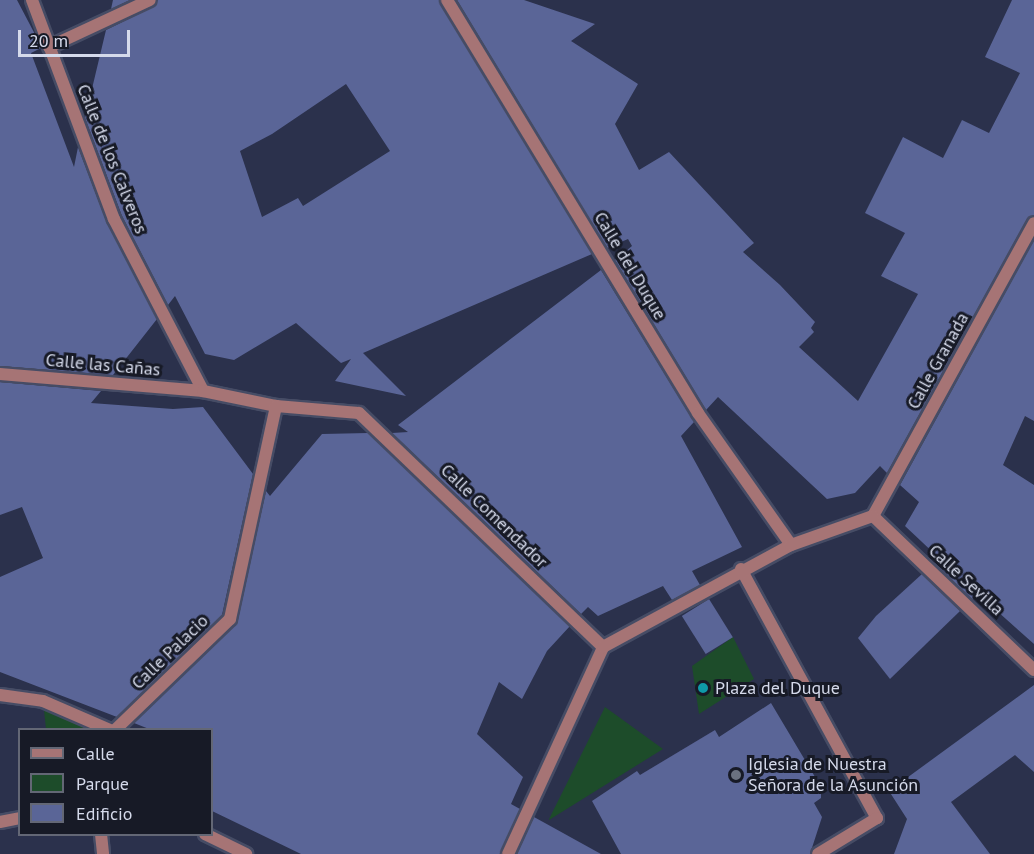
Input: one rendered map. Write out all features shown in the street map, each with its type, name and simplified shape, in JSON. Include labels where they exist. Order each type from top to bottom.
[{"type":"street","name":"Calle de los Calveros","points":[[32,0],[114,219],[203,392]]},
{"type":"street","points":[[49,47],[150,0]]},
{"type":"street","name":"Calle del Duque","points":[[447,0],[698,413],[791,544]]},
{"type":"street","name":"Calle Granada","points":[[873,516],[1034,223]]},
{"type":"street","name":"Calle las Cañas","points":[[0,374],[203,392],[276,406],[359,413]]},
{"type":"street","name":"Calle Palacio","points":[[116,728],[230,619],[276,406]]},
{"type":"street","name":"Calle Comendador","points":[[359,413],[603,647]]},
{"type":"street","points":[[509,852],[603,647],[741,569],[791,544],[873,516]]},
{"type":"street","name":"Calle Sevilla","points":[[873,516],[1034,670]]},
{"type":"street","points":[[741,569],[877,818],[818,854]]},
{"type":"street","points":[[0,695],[43,701],[108,728]]},
{"type":"street","points":[[0,822],[18,818]]},
{"type":"street","points":[[101,836],[103,854]]},
{"type":"street","points":[[209,836],[246,854]]},
{"type":"green space","points":[[733,637],[754,679],[699,714],[692,666]]},
{"type":"green space","points":[[43,701],[108,728],[46,728]]},
{"type":"green space","points":[[605,707],[663,749],[549,820],[549,819]]},
{"type":"building","points":[[0,0],[17,0],[38,40],[41,48],[31,53],[74,167],[78,147],[107,223],[157,319],[113,375],[0,366]]},
{"type":"building","points":[[113,0],[130,0],[111,9]]},
{"type":"building","points":[[158,0],[439,0],[592,254],[363,353],[406,396],[335,381],[351,359],[341,363],[296,323],[234,360],[205,354],[175,296],[168,305],[122,216],[85,118],[106,30],[153,7]],"holes":[[[346,84],[390,151],[303,206],[298,198],[262,217],[240,151],[272,134]]]},
{"type":"building","points":[[457,0],[524,0],[595,24],[571,41],[638,84],[615,124],[639,170],[669,152],[754,243],[743,252],[780,285],[815,322],[811,328],[814,332],[799,347],[858,401],[918,294],[881,276],[905,233],[865,213],[903,137],[943,158],[962,120],[989,133],[1020,73],[985,57],[1012,0],[1034,0],[1034,215],[1027,219],[887,473],[880,466],[855,493],[827,499],[718,397],[706,410],[615,260],[632,246],[628,239],[607,248]]},
{"type":"building","points":[[1034,240],[1034,421],[1025,416],[1003,465],[1034,485],[1034,644],[978,594],[972,599],[934,563],[939,558],[905,526],[919,502],[900,485]]},
{"type":"building","points":[[601,270],[694,422],[681,436],[742,547],[692,571],[700,585],[672,600],[663,586],[598,616],[588,607],[581,614],[392,433],[408,432],[398,425]]},
{"type":"building","points":[[0,382],[101,391],[91,403],[173,409],[203,407],[253,474],[222,615],[117,717],[0,672],[0,577],[43,558],[22,507],[0,515]]},
{"type":"building","points":[[368,433],[570,626],[547,651],[522,699],[499,682],[477,734],[523,777],[511,804],[520,809],[500,854],[301,854],[213,811],[213,728],[146,728],[134,723],[236,624],[266,491],[270,496],[322,434]]},
{"type":"building","points":[[922,574],[960,611],[890,679],[858,638],[876,616]]},
{"type":"building","points":[[709,599],[733,637],[706,654],[682,616]]},
{"type":"building","points":[[1034,685],[1034,772],[1015,755],[951,802],[990,854],[894,854],[907,819],[889,791]]},
{"type":"building","name":"Iglesia de Nuestra Señora de la Asunción","points":[[771,703],[821,787],[821,798],[814,803],[822,817],[810,854],[621,854],[592,801],[637,771],[640,775],[715,730],[719,737]]},
{"type":"building","points":[[534,817],[601,854],[517,854]]},
{"type":"place","name":"Plaza del Duque","points":[[703,688]]},
{"type":"place","name":"Iglesia de Nuestra Señora de la Asunción","points":[[736,775]]}]
